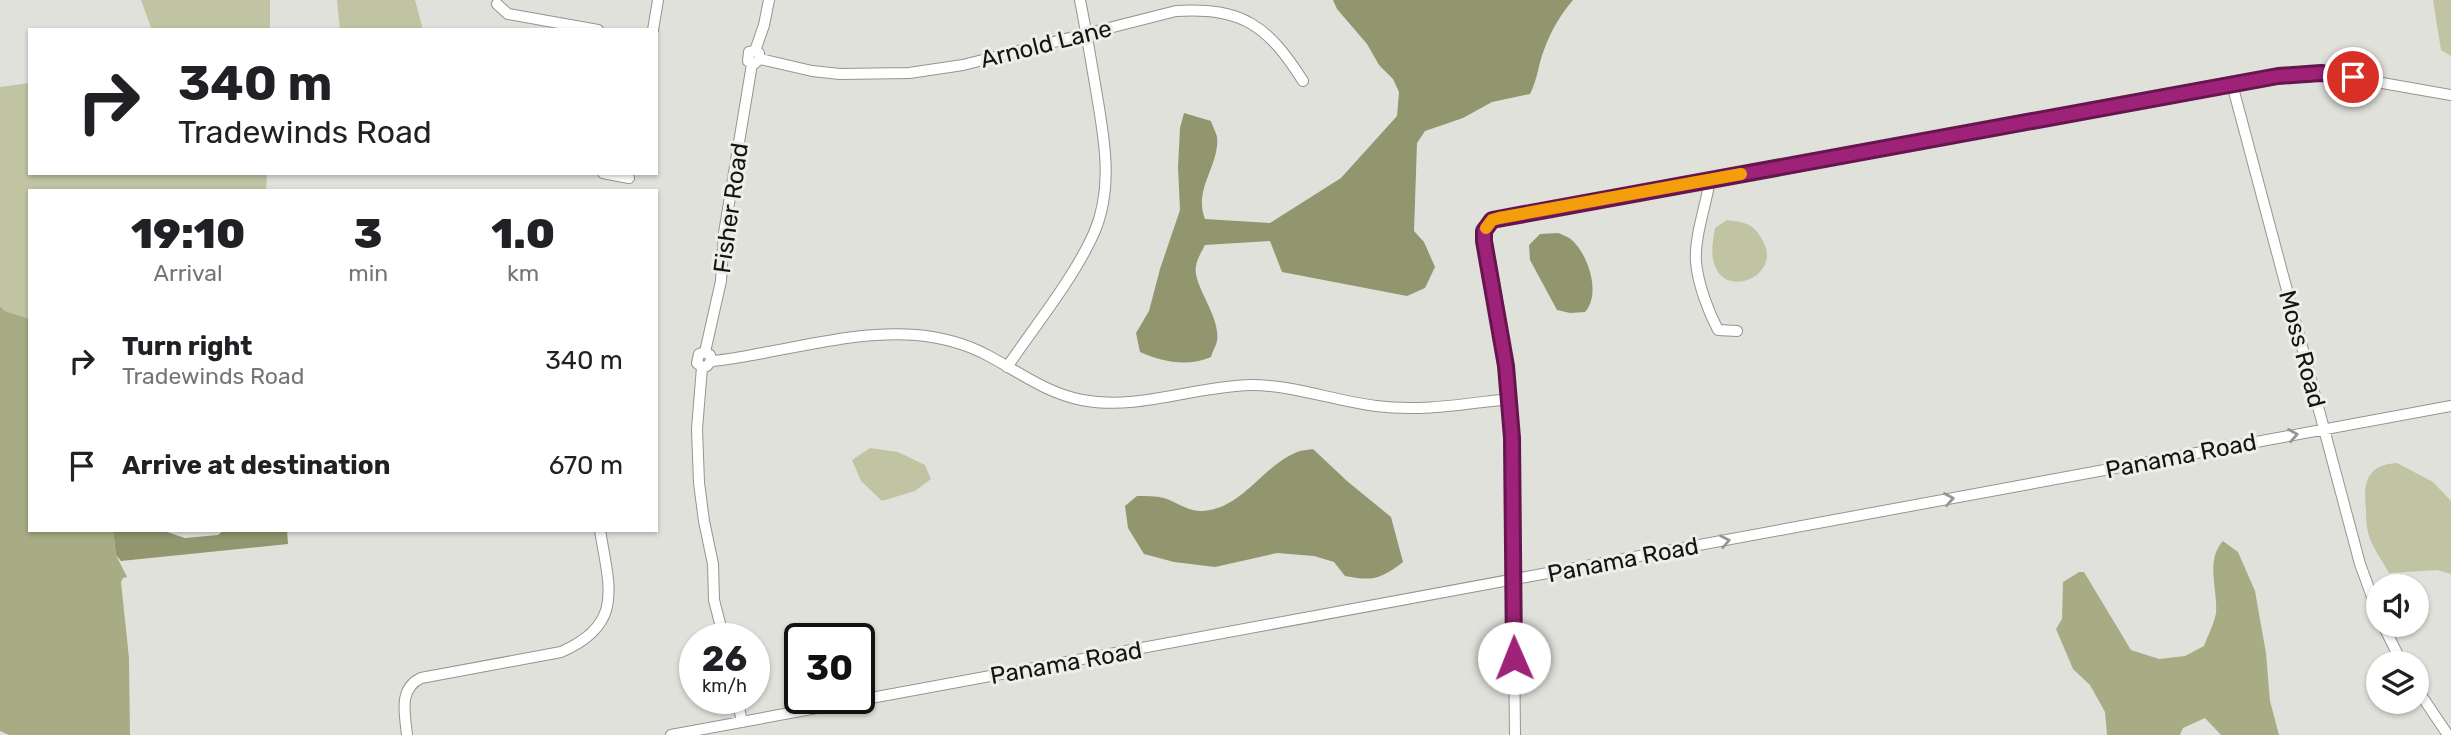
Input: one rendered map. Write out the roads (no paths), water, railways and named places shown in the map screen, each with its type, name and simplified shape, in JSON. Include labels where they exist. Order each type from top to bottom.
[{"type":"street","points":[[653,28],[658,0]]},
{"type":"street","name":"Fisher Road","points":[[720,623],[714,600],[713,564],[699,483],[697,429],[706,360],[721,281],[724,233],[769,0]]},
{"type":"street","points":[[1007,367],[1082,258],[1096,230],[1104,201],[1107,172],[1105,144],[1080,0]]},
{"type":"street","points":[[497,4],[508,14],[587,28]]},
{"type":"street","name":"Arnold Lane","points":[[756,58],[812,71],[840,74],[908,73],[963,65],[1176,10],[1200,9],[1228,13],[1248,21],[1269,35],[1286,54],[1303,81]]},
{"type":"street","points":[[1515,735],[1514,477],[1506,366],[1484,241],[1486,226],[1492,220],[2278,76],[2321,73],[2451,95]]},
{"type":"street","name":"Moss Road","points":[[2232,84],[2366,580]]},
{"type":"street","points":[[1710,180],[1696,261],[1718,330],[1737,331]]},
{"type":"street","points":[[706,360],[861,336],[919,335],[961,345],[986,355],[1040,387],[1082,400],[1108,403],[1139,402],[1249,385],[1274,386],[1373,406],[1404,409],[1508,399]]},
{"type":"street","name":"Panama Road","points":[[671,735],[2451,406]]},
{"type":"street","points":[[407,735],[404,703],[408,688],[413,682],[421,678],[561,652],[578,645],[593,633],[604,619],[608,604],[609,587],[600,532]]},
{"type":"street","points":[[2429,707],[2448,735]]},
{"type":"street","points":[[740,714],[742,722]]}]
